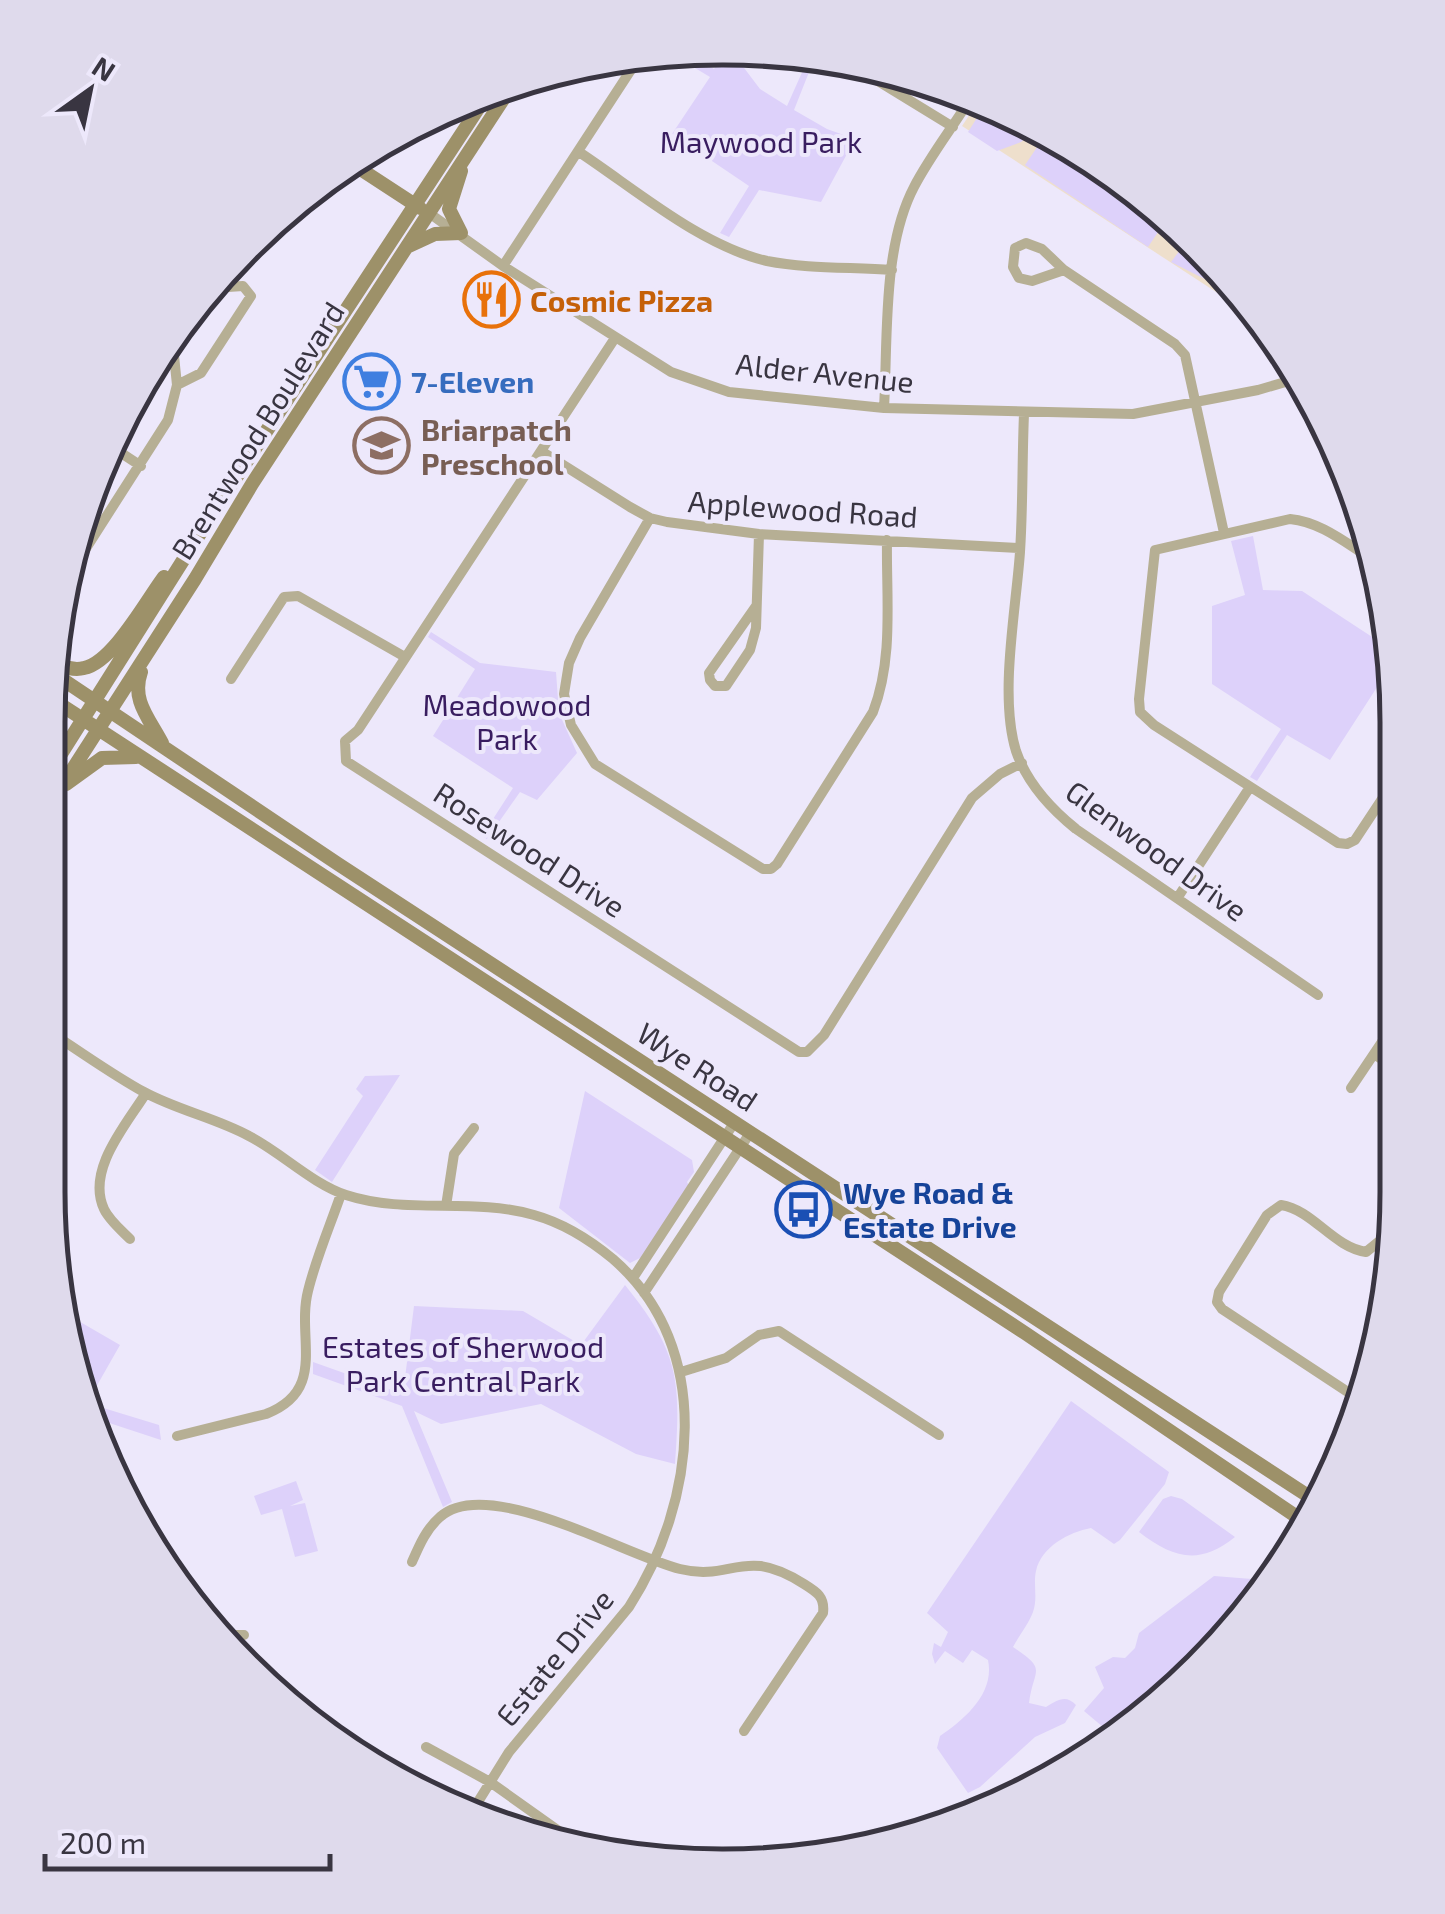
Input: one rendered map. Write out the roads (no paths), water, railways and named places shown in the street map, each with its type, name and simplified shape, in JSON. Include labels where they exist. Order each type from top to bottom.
[{"type":"main road","name":"Brentwood Boulevard","points":[[65,753],[90,724],[109,711],[149,652],[252,484],[500,104]]},
{"type":"main road","name":"Brentwood Boulevard","points":[[65,770],[90,724],[94,700],[473,114]]},
{"type":"main road","points":[[385,186],[418,185],[447,153]]},
{"type":"main road","points":[[407,247],[435,234],[462,234],[449,209],[464,160]]},
{"type":"main road","name":"Alder Avenue","points":[[364,172],[429,213]]},
{"type":"main road","points":[[385,186],[396,205],[394,234]]},
{"type":"main road","points":[[67,668],[85,668],[98,662],[119,640],[216,508]]},
{"type":"main road","points":[[149,652],[136,694],[164,748]]},
{"type":"main road","name":"Wye Road","points":[[66,682],[1305,1495]]},
{"type":"main road","name":"Wye Road","points":[[65,708],[1025,1333],[1295,1515]]},
{"type":"main road","points":[[65,782],[111,756],[136,756],[154,766]]},
{"type":"street","points":[[503,266],[630,72]]},
{"type":"street","points":[[886,86],[954,126]]},
{"type":"street","points":[[884,408],[892,270],[899,226],[914,187],[963,111]]},
{"type":"street","points":[[578,152],[712,240],[738,251],[769,261],[892,270]]},
{"type":"street","name":"Alder Avenue","points":[[429,213],[503,266],[671,372],[730,392],[884,408],[1134,414],[1285,382]]},
{"type":"street","points":[[1064,270],[1032,281],[1019,278],[1013,267],[1015,248],[1026,243],[1042,249],[1064,270],[1181,348],[1190,363],[1224,533]]},
{"type":"street","points":[[176,385],[202,373],[250,296],[243,286],[230,287]]},
{"type":"street","name":"Rosewood Drive","points":[[615,338],[358,730],[346,741],[346,761],[798,1052],[815,1048],[824,1035],[972,798],[1000,774],[1022,763]]},
{"type":"street","points":[[89,547],[168,420],[176,385],[174,360]]},
{"type":"street","name":"Glenwood Drive","points":[[1024,414],[1020,548],[1008,710],[1016,752],[1040,796],[1059,816],[1318,995]]},
{"type":"street","name":"Applewood Road","points":[[541,451],[650,518],[760,534],[1020,548]]},
{"type":"street","points":[[123,454],[141,466]]},
{"type":"street","points":[[650,518],[569,663],[564,694],[571,725],[595,764],[763,869],[777,864],[880,696],[886,661],[887,540]]},
{"type":"street","points":[[1358,552],[1306,520],[1290,519],[1156,550],[1140,712],[1154,725],[1338,843],[1356,840],[1380,803]]},
{"type":"street","points":[[756,606],[710,673],[715,686],[726,686],[750,650],[756,628],[760,534]]},
{"type":"street","points":[[231,679],[284,597],[298,596],[406,658]]},
{"type":"street","points":[[1178,897],[1250,787]]},
{"type":"street","name":"Estate Drive","points":[[65,1042],[146,1093],[249,1136],[341,1194],[395,1205],[516,1210],[554,1222],[589,1241],[633,1278],[663,1324],[681,1372],[686,1404],[683,1455],[671,1510],[646,1581],[630,1607],[526,1730],[478,1802]]},
{"type":"street","points":[[1351,1088],[1380,1045]]},
{"type":"street","points":[[1374,1054],[1380,1058]]},
{"type":"street","points":[[130,1240],[104,1212],[98,1188],[112,1146],[146,1093]]},
{"type":"street","points":[[633,1278],[734,1123]]},
{"type":"street","points":[[446,1206],[454,1154],[474,1128]]},
{"type":"street","points":[[644,1293],[750,1133]]},
{"type":"street","points":[[176,1436],[279,1409],[304,1381],[307,1296],[341,1194]]},
{"type":"street","points":[[1348,1392],[1217,1302],[1219,1292],[1267,1215],[1282,1204],[1350,1250],[1366,1252],[1378,1242]]},
{"type":"street","points":[[681,1372],[726,1358],[766,1332],[778,1331],[939,1435]]},
{"type":"street","name":"Estate Drive","points":[[412,1562],[423,1537],[439,1517],[450,1510],[481,1506],[544,1517],[653,1561],[695,1571],[742,1564],[771,1566],[795,1578],[821,1597],[823,1613],[744,1731]]},
{"type":"street","points":[[238,1635],[244,1635]]},
{"type":"street","points":[[426,1748],[490,1782],[554,1827]]},
{"type":"place","name":"Cosmic Pizza","points":[[491,300]]},
{"type":"place","name":"7-Eleven","points":[[372,381]]},
{"type":"place","name":"Briarpatch Preschool","points":[[382,446]]},
{"type":"place","name":"Wye Road & Estate Drive","points":[[804,1209]]},
{"type":"park label","name":"Maywood Park","points":[[761,141]]},
{"type":"park label","name":"Meadowood Park","points":[[507,721]]},
{"type":"park label","name":"Estates of Sherwood Park Central Park","points":[[463,1363]]}]
